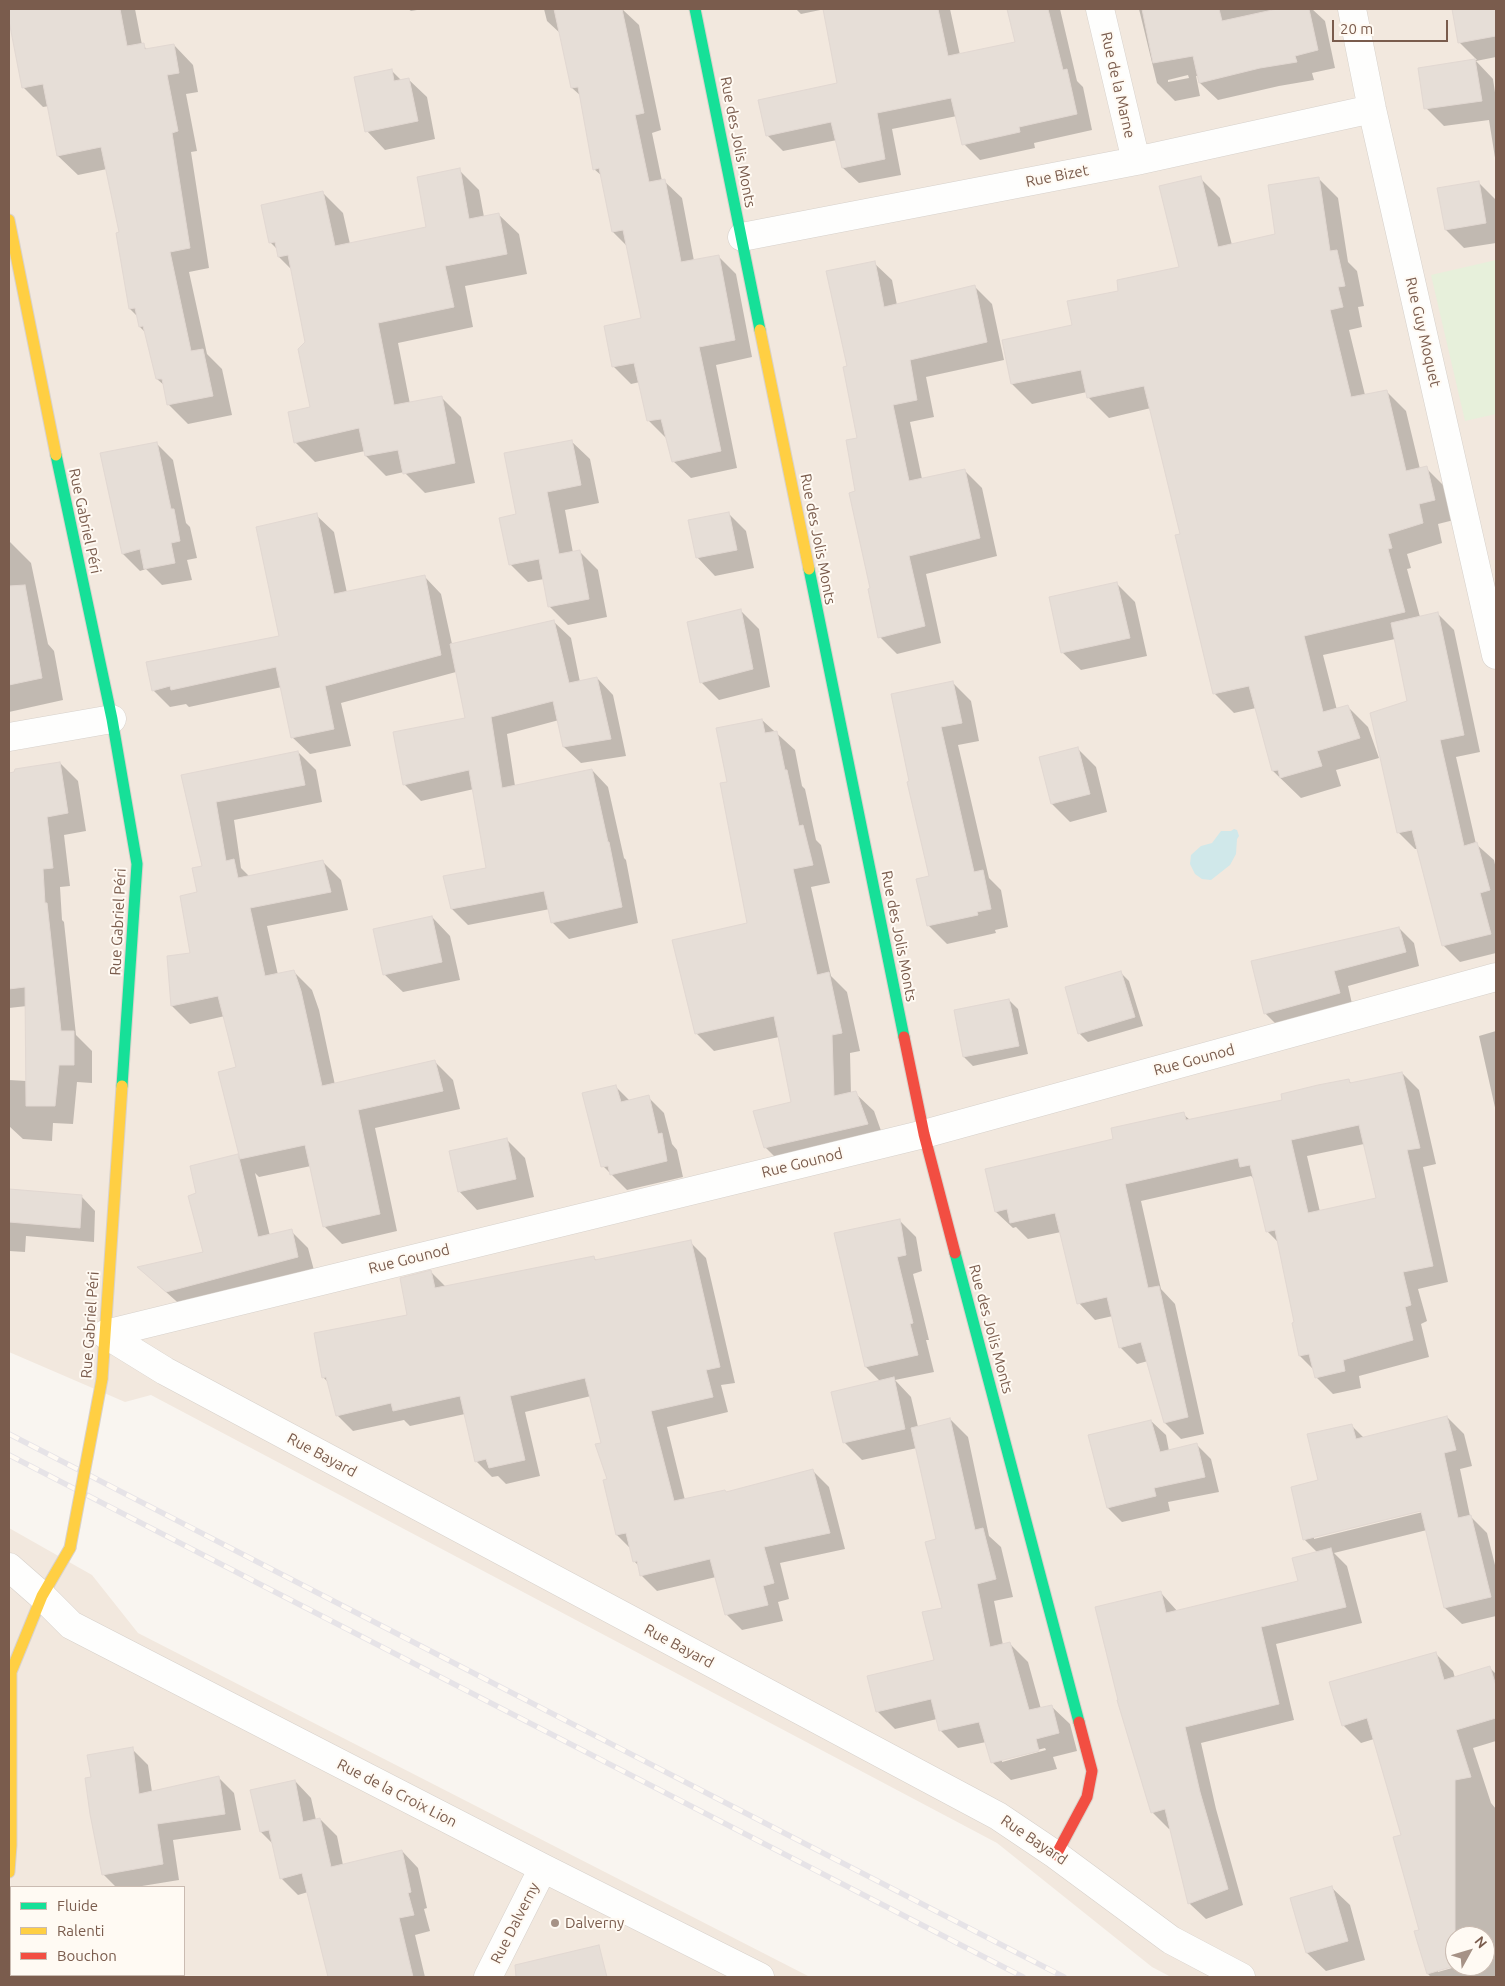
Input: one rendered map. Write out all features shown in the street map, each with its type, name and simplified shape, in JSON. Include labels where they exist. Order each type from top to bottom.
[{"type":"street","name":"Rue des Jolis Monts","points":[[695,9],[924,1134],[1092,1771],[1086,1797],[1056,1854]]},
{"type":"street","name":"Rue de la Marne","points":[[1100,9],[1136,161]]},
{"type":"street","name":"Rue Guy Moquet","points":[[1352,9],[1372,109],[1496,655]]},
{"type":"street","name":"Rue Bizet","points":[[742,238],[1136,161],[1372,109]]},
{"type":"street","name":"Rue Gabriel Péri","points":[[9,220],[70,527],[112,719],[136,864],[102,1379],[70,1548],[42,1596],[11,1672],[11,1845],[9,1872]]},
{"type":"street","points":[[9,737],[112,719]]},
{"type":"street","name":"Rue Gounod","points":[[105,1334],[924,1134],[1496,977]]},
{"type":"street","name":"Rue Bayard","points":[[105,1334],[165,1372],[998,1816],[1056,1854],[1171,1940],[1241,1977]]},
{"type":"street","name":"Rue de la Croix Lion","points":[[9,1567],[71,1625],[543,1868],[760,1977]]},
{"type":"street","name":"Rue Dalverny","points":[[488,1977],[543,1868]]},
{"type":"shaded area","points":[[9,9],[1496,9],[1496,1977],[1171,1977],[1152,1967],[997,1843],[151,1395],[125,1402],[9,1352]]},
{"type":"shaded area","points":[[9,1528],[92,1575],[138,1633],[810,1977],[9,1977]]},
{"type":"green space","points":[[1496,260],[1496,414],[1465,421],[1431,275]]},
{"type":"water","points":[[1237,830],[1239,836],[1236,854],[1230,865],[1211,880],[1202,879],[1195,874],[1190,864],[1191,855],[1201,846],[1212,843],[1221,831],[1231,831]]},
{"type":"building","points":[[9,9],[120,9],[127,46],[144,43],[145,49],[174,44],[179,73],[167,75],[178,131],[172,133],[190,248],[170,252],[191,351],[203,349],[213,396],[167,405],[162,379],[156,379],[143,326],[139,327],[135,308],[129,309],[116,233],[119,232],[101,147],[57,156],[43,84],[22,88],[9,21]]},
{"type":"building","points":[[554,9],[622,9],[644,113],[635,115],[649,182],[665,179],[681,262],[719,255],[735,340],[699,347],[721,451],[672,462],[661,419],[647,421],[634,363],[612,367],[604,326],[641,318],[623,230],[612,232],[599,168],[593,170],[578,87],[571,88]]},
{"type":"building","points":[[823,9],[938,9],[948,56],[1015,42],[1007,9],[1048,9],[1063,70],[1067,69],[1077,114],[1019,127],[1020,132],[962,145],[951,98],[877,113],[885,159],[842,168],[831,122],[766,136],[758,100],[837,83]]},
{"type":"building","points":[[1142,9],[1219,9],[1222,21],[1277,9],[1309,9],[1318,50],[1295,56],[1297,62],[1260,68],[1199,83],[1193,56],[1153,63]]},
{"type":"building","points":[[1452,9],[1496,9],[1496,36],[1458,43]]},
{"type":"building","points":[[1475,59],[1482,101],[1424,109],[1418,68]]},
{"type":"building","points":[[392,69],[394,81],[409,78],[418,121],[365,132],[354,77]]},
{"type":"building","points":[[460,168],[469,219],[499,213],[507,254],[445,266],[454,307],[378,323],[394,405],[442,396],[455,463],[403,474],[398,450],[365,456],[359,428],[294,443],[288,412],[310,407],[298,349],[305,342],[288,255],[278,257],[275,242],[269,243],[261,205],[323,191],[335,246],[426,227],[417,177]]},
{"type":"building","points":[[1201,176],[1218,247],[1275,234],[1268,185],[1319,177],[1330,251],[1337,250],[1345,286],[1338,287],[1343,307],[1330,310],[1351,397],[1387,390],[1406,471],[1427,466],[1435,500],[1419,504],[1423,523],[1388,534],[1392,548],[1388,549],[1405,612],[1304,636],[1323,712],[1348,705],[1360,738],[1317,751],[1322,766],[1280,778],[1278,770],[1272,771],[1249,686],[1213,694],[1175,535],[1180,534],[1144,386],[1087,398],[1081,370],[1011,384],[1002,340],[1072,325],[1067,301],[1118,291],[1117,280],[1179,267],[1159,186]]},
{"type":"building","points":[[1479,181],[1486,223],[1445,230],[1437,188]]},
{"type":"building","points":[[875,261],[884,307],[975,285],[987,342],[910,360],[917,400],[893,405],[909,481],[965,469],[980,538],[909,556],[925,626],[878,638],[868,589],[870,588],[849,493],[855,491],[846,440],[857,438],[843,367],[847,366],[826,271]]},
{"type":"building","points":[[572,440],[581,485],[547,492],[559,554],[580,550],[589,599],[548,607],[539,559],[509,565],[499,518],[516,514],[504,453]]},
{"type":"building","points":[[157,442],[171,509],[174,509],[180,541],[171,543],[175,563],[144,569],[140,549],[122,554],[100,453]]},
{"type":"building","points":[[729,512],[737,550],[696,558],[688,520]]},
{"type":"building","points":[[317,513],[334,594],[425,575],[441,655],[325,686],[334,729],[291,738],[276,667],[171,690],[170,686],[152,691],[146,662],[279,636],[256,527]]},
{"type":"building","points":[[1117,582],[1130,638],[1061,653],[1049,597]]},
{"type":"building","points":[[25,585],[42,678],[9,685],[9,586]]},
{"type":"building","points":[[741,609],[753,669],[700,683],[687,622]]},
{"type":"building","points":[[1438,612],[1464,735],[1440,740],[1464,846],[1477,842],[1490,890],[1480,893],[1491,934],[1442,946],[1412,830],[1397,833],[1370,713],[1407,701],[1391,623]]},
{"type":"building","points":[[554,620],[569,683],[597,677],[611,739],[563,747],[553,701],[491,717],[502,788],[592,769],[622,907],[551,923],[544,891],[451,909],[443,876],[486,868],[469,770],[403,785],[393,732],[465,718],[450,644]]},
{"type":"building","points":[[953,681],[962,723],[941,727],[974,872],[983,870],[991,909],[977,912],[978,915],[927,926],[916,879],[929,876],[907,782],[909,781],[891,694]]},
{"type":"building","points":[[762,719],[765,733],[777,731],[799,826],[803,825],[813,865],[793,869],[817,975],[829,972],[842,1033],[832,1035],[834,1096],[856,1091],[868,1124],[764,1148],[753,1111],[791,1102],[774,1016],[695,1034],[672,940],[747,923],[720,783],[727,782],[716,728]]},
{"type":"building","points":[[1078,747],[1090,794],[1051,804],[1039,757]]},
{"type":"building","points":[[298,751],[305,785],[216,802],[226,861],[234,859],[238,878],[323,860],[331,892],[250,908],[265,976],[294,970],[301,991],[322,1086],[435,1060],[443,1091],[358,1110],[380,1214],[323,1227],[305,1145],[240,1159],[218,1072],[236,1067],[218,996],[171,1006],[167,956],[190,953],[180,896],[197,892],[192,868],[202,866],[181,775]]},
{"type":"building","points":[[60,762],[68,813],[47,817],[53,868],[43,869],[45,903],[47,903],[61,1031],[74,1031],[74,1065],[59,1065],[55,1106],[26,1106],[25,987],[9,989],[9,773],[14,772],[15,769]]},
{"type":"building","points":[[432,916],[442,962],[383,975],[373,929]]},
{"type":"building","points":[[1399,927],[1406,952],[1334,971],[1340,993],[1264,1014],[1251,961]]},
{"type":"building","points":[[1121,971],[1135,1017],[1078,1034],[1065,987]]},
{"type":"building","points":[[1009,999],[1019,1046],[963,1057],[954,1010]]},
{"type":"building","points":[[1402,1072],[1420,1148],[1407,1150],[1433,1266],[1403,1272],[1411,1305],[1405,1307],[1413,1340],[1343,1360],[1345,1371],[1315,1378],[1309,1354],[1299,1356],[1275,1230],[1266,1232],[1250,1165],[1240,1167],[1238,1158],[1125,1184],[1148,1288],[1159,1286],[1188,1417],[1164,1423],[1141,1342],[1119,1348],[1107,1297],[1077,1304],[1055,1213],[1010,1223],[1007,1209],[995,1212],[985,1169],[1113,1139],[1111,1128],[1184,1112],[1186,1120],[1282,1100],[1281,1094],[1318,1085],[1349,1079],[1350,1083]],"holes":[[[1359,1125],[1376,1198],[1308,1213],[1291,1140]]]},
{"type":"building","points":[[616,1085],[621,1102],[649,1095],[658,1134],[662,1133],[667,1161],[610,1175],[608,1166],[601,1167],[582,1093]]},
{"type":"building","points":[[507,1138],[516,1179],[458,1192],[449,1151]]},
{"type":"building","points":[[238,1154],[258,1237],[292,1229],[298,1257],[166,1292],[137,1267],[203,1252],[188,1196],[196,1193],[190,1166]]},
{"type":"building","points":[[9,1189],[82,1195],[80,1228],[9,1222]]},
{"type":"building","points":[[900,1219],[906,1255],[897,1257],[913,1323],[910,1324],[918,1355],[865,1367],[834,1233]]},
{"type":"building","points":[[691,1240],[720,1367],[706,1370],[713,1397],[651,1411],[674,1501],[725,1490],[726,1492],[813,1469],[830,1533],[764,1547],[774,1583],[763,1586],[768,1605],[725,1615],[710,1559],[640,1576],[637,1561],[633,1562],[626,1533],[616,1535],[603,1480],[607,1479],[595,1444],[601,1443],[585,1378],[510,1396],[525,1460],[489,1468],[486,1459],[475,1462],[460,1396],[393,1411],[391,1403],[336,1416],[326,1377],[322,1378],[314,1333],[407,1315],[400,1278],[431,1270],[435,1288],[594,1256],[595,1260]]},
{"type":"building","points":[[894,1377],[905,1429],[843,1443],[831,1392]]},
{"type":"building","points":[[1447,1416],[1456,1450],[1444,1453],[1458,1518],[1471,1515],[1491,1597],[1444,1608],[1421,1511],[1303,1540],[1291,1487],[1318,1480],[1307,1434],[1352,1424],[1356,1439]]},
{"type":"building","points":[[950,1418],[975,1530],[983,1528],[996,1579],[977,1584],[990,1647],[1010,1642],[1029,1710],[1052,1705],[1059,1733],[1036,1739],[1039,1751],[991,1763],[979,1722],[939,1731],[931,1699],[876,1712],[867,1676],[934,1660],[922,1612],[942,1608],[925,1542],[936,1539],[911,1428]]},
{"type":"building","points":[[1151,1420],[1160,1452],[1197,1443],[1205,1477],[1154,1488],[1156,1496],[1107,1508],[1088,1435]]},
{"type":"building","points":[[1331,1548],[1346,1607],[1261,1627],[1279,1704],[1185,1727],[1200,1792],[1228,1889],[1188,1904],[1165,1809],[1151,1813],[1117,1700],[1095,1607],[1161,1591],[1166,1613],[1298,1581],[1292,1558]]},
{"type":"building","points":[[1436,1652],[1444,1680],[1490,1666],[1496,1686],[1496,1718],[1456,1730],[1471,1777],[1455,1780],[1455,1926],[1445,1926],[1445,1969],[1427,1974],[1414,1931],[1419,1930],[1393,1837],[1401,1835],[1367,1718],[1342,1726],[1329,1682]]},
{"type":"building","points":[[133,1747],[139,1794],[219,1776],[225,1814],[157,1824],[163,1864],[102,1875],[85,1778],[91,1777],[87,1755]]},
{"type":"building","points":[[295,1780],[303,1822],[320,1818],[331,1867],[402,1850],[411,1892],[408,1893],[414,1915],[399,1918],[413,1977],[328,1977],[302,1873],[280,1879],[269,1830],[260,1832],[250,1790]]},
{"type":"building","points":[[1332,1886],[1348,1941],[1306,1953],[1290,1898]]},
{"type":"building","points":[[599,1945],[607,1977],[516,1977],[515,1965]]},
{"type":"railway","points":[[9,1434],[1064,1977]]},
{"type":"railway","points":[[9,1455],[1023,1977]]},
{"type":"traffic: fast","points":[[695,9],[760,330]]},
{"type":"traffic: fast","points":[[56,455],[112,719],[137,864],[122,1086]]},
{"type":"traffic: fast","points":[[809,569],[904,1037]]},
{"type":"traffic: fast","points":[[955,1253],[1079,1722]]},
{"type":"traffic: slow","points":[[9,220],[56,455]]},
{"type":"traffic: slow","points":[[760,330],[809,569]]},
{"type":"traffic: slow","points":[[102,1379],[122,1086]]},
{"type":"traffic: slow","points":[[70,1548],[102,1379]]},
{"type":"traffic: slow","points":[[9,1872],[11,1845],[11,1672],[42,1596],[70,1548]]},
{"type":"traffic: jam","points":[[904,1037],[924,1134],[955,1253]]},
{"type":"traffic: jam","points":[[1056,1855],[1087,1797],[1092,1771],[1079,1722]]},
{"type":"place","name":"Dalverny","points":[[555,1923]]}]
